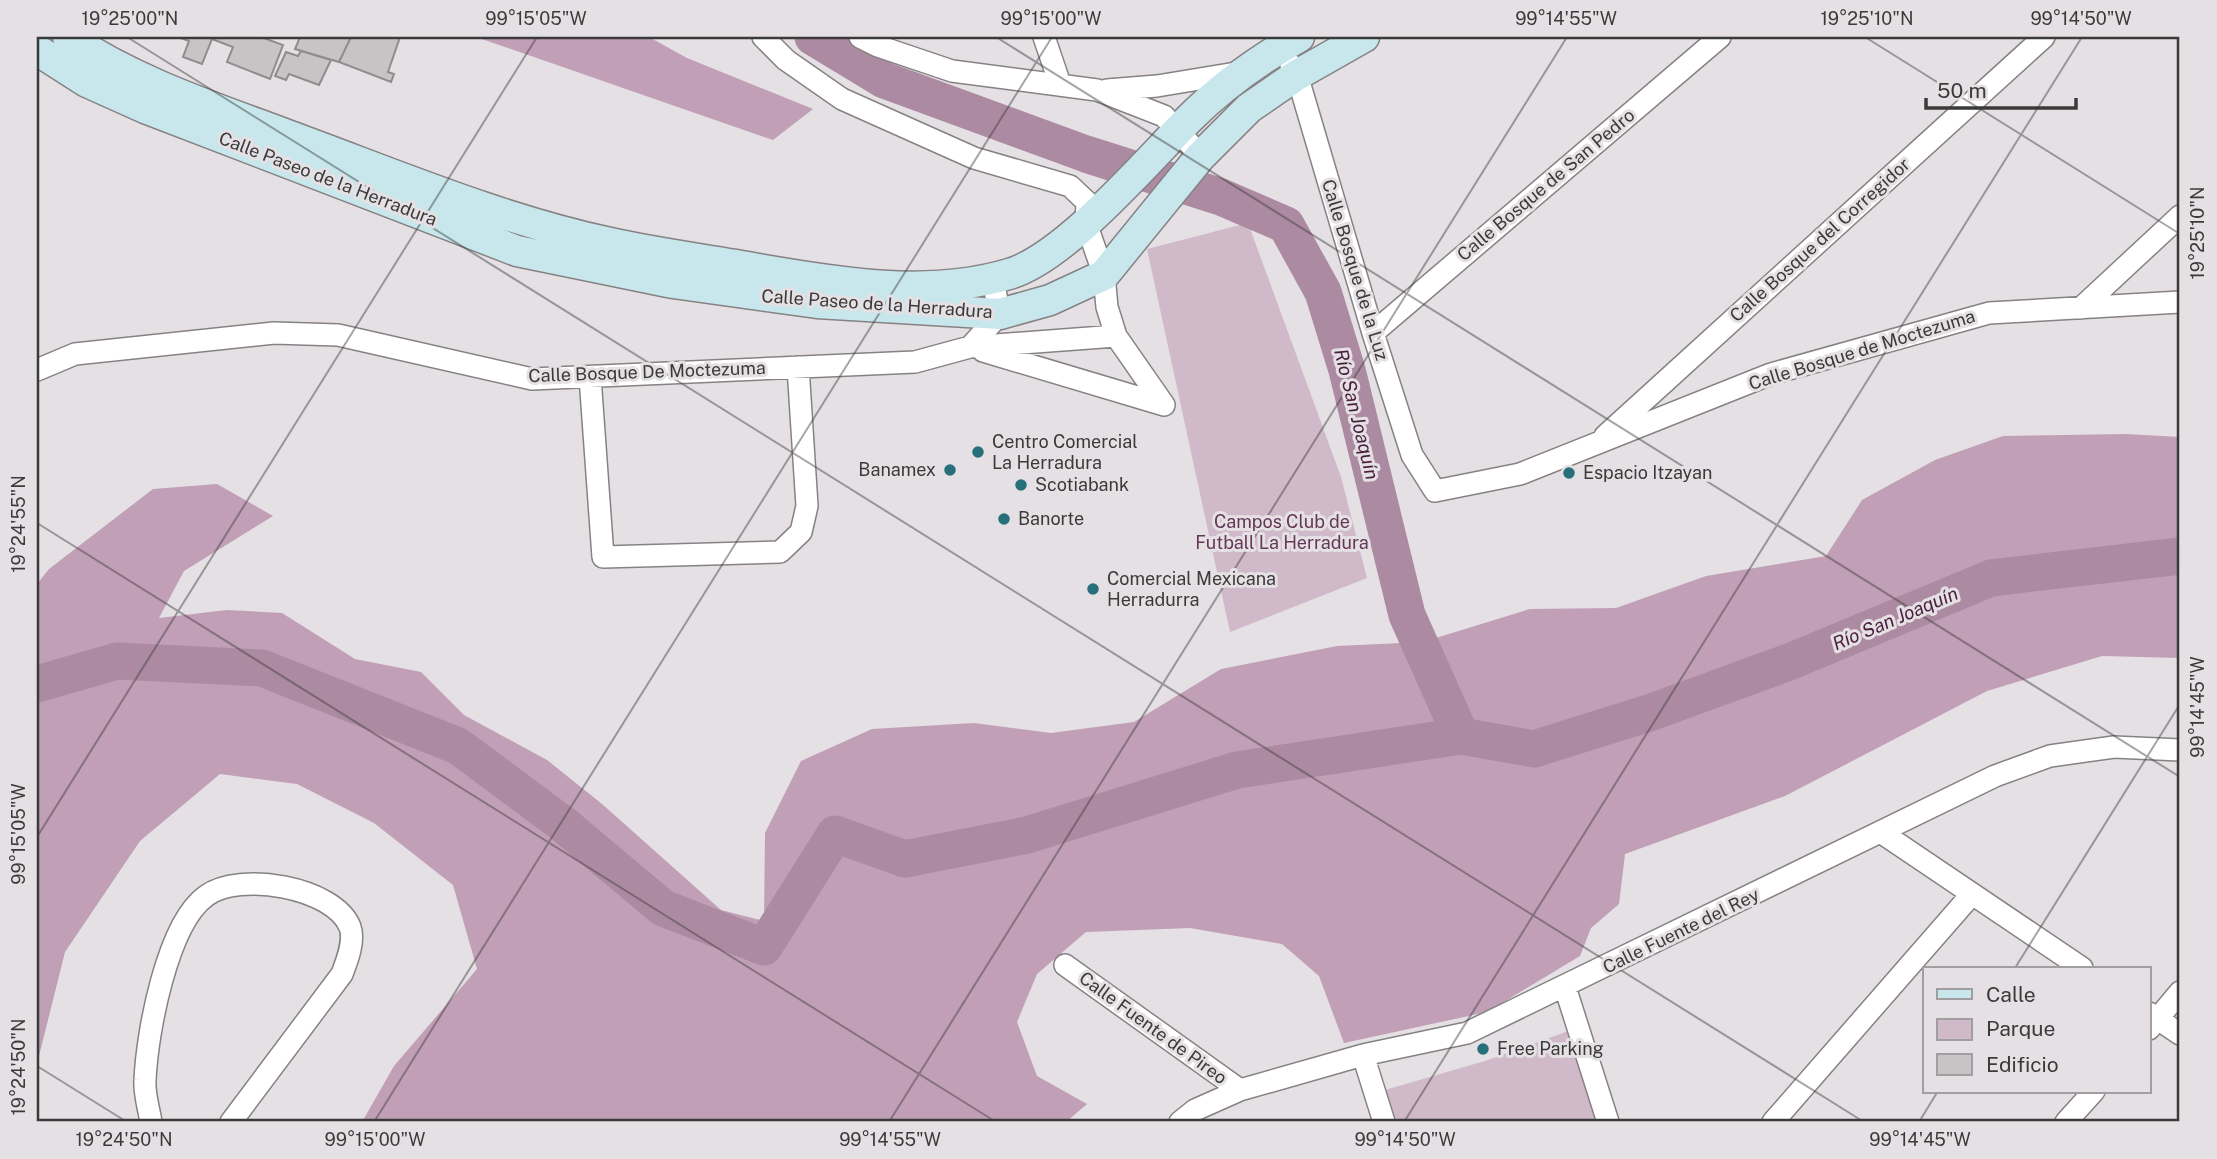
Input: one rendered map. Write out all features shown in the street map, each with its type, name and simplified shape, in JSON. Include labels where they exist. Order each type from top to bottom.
[{"type":"main road","name":"Calle Paseo de la Herradura","points":[[68,37],[99,58],[156,86],[488,209],[609,243],[832,281],[915,288],[1011,274],[1087,223],[1177,131],[1247,71],[1290,42]]},
{"type":"main road","name":"Calle Paseo de la Herradura","points":[[37,50],[87,82],[145,108],[517,251],[673,283],[817,303],[1000,314],[1050,300],[1104,275],[1201,156],[1250,108],[1297,75],[1364,37]]},
{"type":"street","points":[[763,37],[786,60],[842,99],[974,158],[1070,186],[1087,202],[1087,223],[1104,275],[1107,307],[1116,336],[1164,405],[970,347],[1000,314],[992,277]]},
{"type":"street","points":[[860,37],[878,46],[952,71],[1097,90],[1154,110],[1201,156]]},
{"type":"street","points":[[1044,37],[1060,84]]},
{"type":"street","name":"Calle Bosque de San Pedro","points":[[1373,333],[1720,37]]},
{"type":"street","name":"Calle Bosque del Corregidor","points":[[1596,444],[2044,37]]},
{"type":"street","name":"Calle Bosque de la Luz","points":[[1290,42],[1297,75],[1373,333],[1412,455],[1435,491]]},
{"type":"street","name":"Calle Paseo de la Herradura","points":[[1097,90],[1157,86],[1247,71]]},
{"type":"street","points":[[2081,308],[2180,216]]},
{"type":"street","name":"Calle Bosque de Moctezuma","points":[[1435,491],[1520,474],[1771,374],[1989,313],[2180,302]]},
{"type":"street","name":"Calle Bosque De Moctezuma","points":[[37,370],[75,354],[274,333],[338,335],[532,379],[915,362],[970,347],[1116,336]]},
{"type":"street","points":[[590,377],[603,557],[780,552],[801,532],[807,506],[798,367]]},
{"type":"street","name":"Calle Fuente del Rey","points":[[1180,1122],[1195,1110],[1240,1090],[1363,1055],[1467,1033],[1995,776],[2050,756],[2114,747],[2180,750]]},
{"type":"street","points":[[1882,833],[2081,967]]},
{"type":"street","points":[[151,1122],[145,1083],[148,1046],[173,951],[186,917],[207,895],[233,884],[262,884],[315,896],[337,908],[351,929],[349,953],[341,974],[232,1122]]},
{"type":"street","points":[[1773,1122],[1972,894]]},
{"type":"street","name":"Calle Fuente de Pireo","points":[[1065,965],[1240,1090]]},
{"type":"street","points":[[1565,987],[1608,1122]]},
{"type":"street","points":[[2180,992],[2152,1020],[2180,1034]]},
{"type":"street","points":[[1363,1055],[1384,1122]]},
{"type":"street","points":[[2066,1122],[2093,1092]]},
{"type":"green space","name":"Campos Club de Futball La Herradura","points":[[1248,223],[1341,477],[1367,578],[1230,632],[1147,249]]},
{"type":"green space","points":[[1574,1029],[1603,1122],[1387,1122],[1378,1092],[1485,1061]]},
{"type":"shaded area","points":[[476,37],[649,37],[687,58],[813,109],[773,140]]},
{"type":"shaded area","points":[[2126,434],[2180,437],[2180,658],[2102,656],[1987,691],[1785,796],[1625,854],[1619,904],[1591,928],[1580,956],[1487,1012],[1344,1043],[1319,976],[1282,944],[1190,928],[1086,932],[1037,974],[1017,1022],[1037,1076],[1087,1104],[1066,1122],[362,1122],[394,1066],[477,969],[453,885],[374,823],[297,784],[220,774],[140,841],[65,952],[37,1064],[37,584],[49,569],[153,489],[217,484],[273,516],[184,571],[159,618],[227,610],[282,613],[355,659],[421,672],[464,715],[547,760],[602,804],[721,910],[764,921],[765,833],[801,761],[872,729],[974,723],[1051,733],[1134,722],[1221,669],[1337,646],[1423,642],[1530,609],[1616,608],[1706,576],[1826,556],[1862,500],[1935,460],[2003,436]]},
{"type":"building","points":[[178,37],[261,37],[283,45],[270,79],[227,62],[233,47],[212,39],[202,64],[183,57],[189,41]]},
{"type":"building","points":[[300,37],[351,37],[339,62],[295,49]]},
{"type":"building","points":[[351,37],[400,37],[388,72],[394,74],[391,82],[339,62]]},
{"type":"building","points":[[301,51],[331,60],[319,85],[289,74],[286,80],[275,76],[286,52],[298,56]]},
{"type":"waterway","name":"Río San Joaquín","points":[[813,37],[884,80],[1086,154],[1221,197],[1286,225],[1323,292],[1347,370],[1407,615],[1461,736]]},
{"type":"waterway","points":[[37,684],[117,661],[262,668],[458,746],[563,824],[663,908],[764,947],[835,834],[905,859],[1027,835],[1237,770],[1461,736],[1534,749],[1652,712],[1789,662],[1991,578],[2180,556]]},
{"type":"place","name":"Centro Comercial La Herradura","points":[[978,452]]},
{"type":"place","name":"Banamex","points":[[950,470]]},
{"type":"place","name":"Espacio Itzayan","points":[[1569,473]]},
{"type":"place","name":"Scotiabank","points":[[1021,485]]},
{"type":"place","name":"Banorte","points":[[1004,519]]},
{"type":"place","name":"Comercial Mexicana Herradurra","points":[[1093,589]]},
{"type":"place","name":"Free Parking","points":[[1483,1049]]}]
